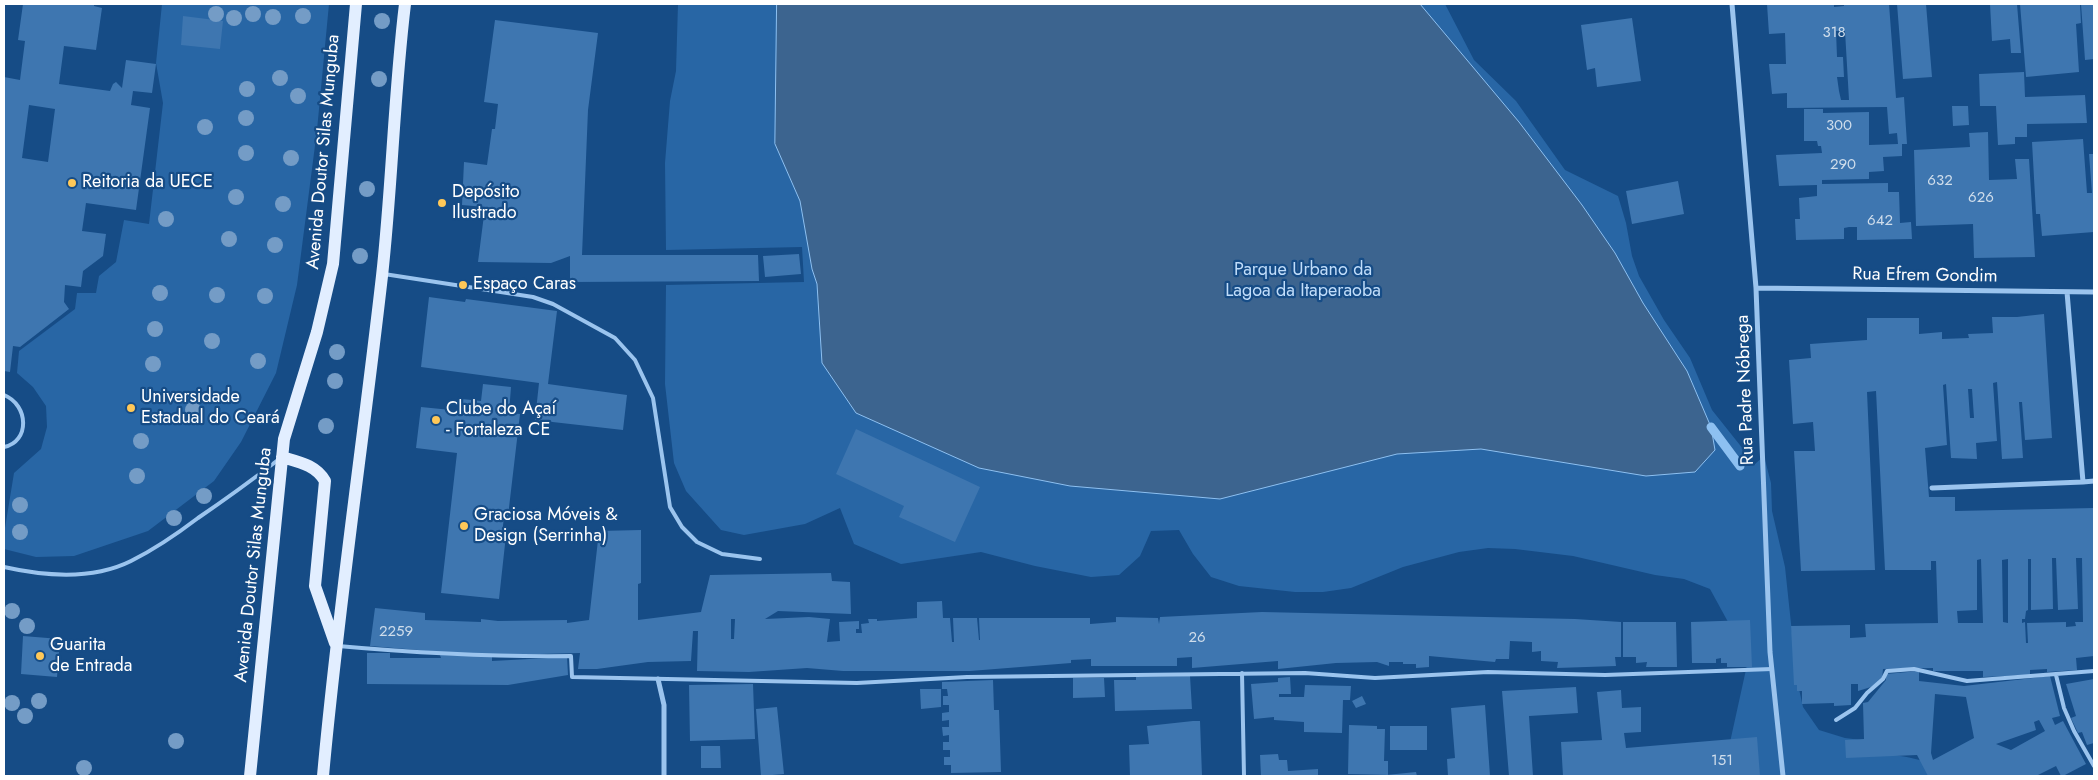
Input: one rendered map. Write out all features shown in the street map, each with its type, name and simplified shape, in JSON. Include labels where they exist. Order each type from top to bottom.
[{"type":"main road","name":"Avenida Doutor Silas Munguba","points":[[250,776],[284,439],[317,332],[333,264],[356,4]]},
{"type":"main road","points":[[323,776],[336,645],[382,274],[399,56],[405,4]]},
{"type":"main road","points":[[282,457],[309,465],[320,472],[324,481],[315,586],[336,645]]},
{"type":"street","name":"Rua Padre Nóbrega","points":[[1732,4],[1756,288],[1772,669],[1783,776]]},
{"type":"street","name":"Rua Efrem Gondim","points":[[1756,288],[2094,292]]},
{"type":"street","points":[[2067,292],[2083,482]]},
{"type":"street","points":[[1932,488],[2094,481]]},
{"type":"street","points":[[658,679],[664,705],[664,776]]},
{"type":"lane","points":[[382,274],[534,297],[553,304],[615,338],[635,360],[653,398],[670,508],[682,527],[697,542],[722,554],[760,559]]},
{"type":"lane","points":[[4,395],[18,404],[24,419],[20,435],[9,446],[4,447]]},
{"type":"lane","points":[[4,567],[32,574],[70,575],[130,562],[164,542],[250,483],[282,457]]},
{"type":"lane","points":[[336,645],[404,652],[571,656],[572,677],[857,683],[967,677],[1305,673],[1375,678],[1488,672],[1605,675],[1772,669]]},
{"type":"lane","points":[[1836,720],[1855,708],[1867,693],[1883,679],[1887,672],[1914,669],[1967,681],[2094,671]]},
{"type":"lane","points":[[1242,673],[1244,776]]},
{"type":"lane","points":[[2056,674],[2064,708],[2074,731],[2094,766]]},
{"type":"green space","name":"Universidade Estadual do Ceará","points":[[162,4],[329,4],[317,130],[297,285],[276,373],[241,442],[214,481],[148,531],[74,556],[36,557],[4,549],[4,534],[14,473],[41,449],[47,427],[46,406],[33,387],[17,373],[19,351],[75,309],[77,293],[96,293],[99,276],[116,262],[124,220],[149,224],[163,103],[156,63]]},
{"type":"green space","name":"Parque Urbano da Lagoa da Itaperaoba","points":[[678,4],[1445,4],[1474,60],[1516,101],[1565,170],[1618,196],[1626,223],[1632,256],[1639,276],[1664,320],[1690,358],[1712,410],[1755,464],[1764,456],[1771,483],[1772,511],[1785,567],[1797,680],[1803,707],[1819,730],[1845,738],[1861,740],[1872,752],[1904,757],[1935,765],[1953,776],[1730,776],[1725,765],[1747,665],[1739,642],[1710,589],[1684,579],[1655,575],[1573,556],[1515,549],[1488,548],[1459,552],[1403,567],[1351,588],[1323,592],[1295,592],[1239,586],[1211,577],[1193,554],[1179,530],[1151,531],[1140,556],[1119,575],[1091,577],[1035,566],[981,552],[901,564],[854,544],[840,508],[805,524],[744,535],[721,530],[686,491],[674,463],[665,384],[666,285],[804,282],[802,247],[666,250],[665,163],[670,101],[676,71]]},
{"type":"shaded area","name":"Parque Urbano da Lagoa da Itaperaoba","points":[[777,4],[1420,4],[1519,122],[1582,205],[1615,253],[1643,303],[1687,371],[1711,427],[1715,450],[1695,472],[1646,476],[1481,449],[1397,454],[1220,499],[1070,486],[979,468],[856,413],[822,363],[817,284],[812,269],[800,201],[775,144]]},
{"type":"building","name":"Reitoria da UECE","points":[[23,4],[94,4],[94,6],[102,8],[96,50],[64,46],[59,84],[110,91],[116,82],[122,88],[126,60],[156,64],[152,93],[133,91],[131,105],[150,108],[136,210],[86,203],[82,231],[106,234],[103,256],[83,271],[81,287],[65,285],[64,302],[69,309],[20,347],[13,346],[10,372],[4,371],[4,77],[20,80],[25,41],[18,40]],"holes":[[[29,105],[55,109],[48,162],[22,158]]]},
{"type":"building","points":[[1767,4],[1834,4],[1834,7],[1844,6],[1844,4],[1889,4],[1896,98],[1904,97],[1907,144],[1902,144],[1902,156],[1883,157],[1884,171],[1869,172],[1869,179],[1822,180],[1822,184],[1888,183],[1888,192],[1899,192],[1900,223],[1911,222],[1912,239],[1857,240],[1857,227],[1849,227],[1844,228],[1844,239],[1796,240],[1795,219],[1800,219],[1799,198],[1817,196],[1817,185],[1779,186],[1776,155],[1822,153],[1821,146],[1818,146],[1817,141],[1804,141],[1804,109],[1823,109],[1823,113],[1869,112],[1869,145],[1898,144],[1897,133],[1889,134],[1887,107],[1787,108],[1787,93],[1772,94],[1769,64],[1786,64],[1785,33],[1769,34]],"holes":[[[1836,31],[1845,31],[1849,100],[1841,100],[1837,77],[1844,77],[1843,57],[1837,57]]]},
{"type":"building","points":[[1897,4],[1926,4],[1932,77],[1903,79]]},
{"type":"building","points":[[1990,4],[2017,4],[2021,53],[2011,53],[2010,39],[1992,41]]},
{"type":"building","points":[[2020,4],[2080,4],[2081,23],[2076,24],[2079,72],[2026,77]]},
{"type":"building","points":[[2081,4],[2094,4],[2094,59],[2085,60]]},
{"type":"building","points":[[183,16],[223,21],[220,49],[181,45]]},
{"type":"building","points":[[1632,18],[1641,81],[1597,87],[1595,68],[1587,70],[1581,25]]},
{"type":"building","points":[[495,20],[598,33],[588,110],[582,255],[758,255],[759,281],[570,282],[570,256],[551,263],[478,262],[485,207],[462,205],[464,162],[487,165],[492,129],[495,129],[498,104],[484,102]]},
{"type":"building","points":[[2024,72],[2025,97],[2085,95],[2087,123],[2027,124],[2027,137],[2015,137],[2015,144],[1998,145],[1996,106],[1980,106],[1979,74]]},
{"type":"building","points":[[1952,106],[1968,106],[1969,125],[1953,126]]},
{"type":"building","points":[[1988,132],[1989,180],[2017,179],[2015,159],[2029,159],[2035,257],[1974,258],[1973,224],[1916,226],[1914,150],[1970,147],[1969,133]]},
{"type":"building","points":[[2083,139],[2087,193],[2092,193],[2089,154],[2094,154],[2094,232],[2042,236],[2040,214],[2036,214],[2032,142]]},
{"type":"building","points":[[1678,181],[1684,214],[1632,224],[1626,191]]},
{"type":"building","points":[[799,254],[801,274],[765,277],[763,256]]},
{"type":"building","points":[[429,297],[465,302],[466,299],[557,311],[548,384],[627,395],[623,430],[535,420],[539,383],[421,367]]},
{"type":"building","points":[[2044,314],[2052,438],[2025,440],[2022,402],[2019,402],[2023,458],[2002,459],[1997,382],[1993,383],[1997,441],[1976,443],[1977,459],[1951,458],[1946,384],[1943,385],[1947,445],[1925,448],[1929,497],[1955,497],[1955,511],[2094,508],[2094,656],[2076,658],[2077,670],[2047,672],[2047,669],[2030,670],[2030,675],[1983,677],[1983,671],[1933,671],[1933,668],[1883,669],[1882,679],[1871,687],[1858,691],[1858,684],[1851,684],[1851,705],[1834,706],[1834,703],[1802,704],[1802,691],[1797,691],[1797,685],[1794,685],[1791,626],[1850,625],[1850,638],[1866,637],[1865,624],[1938,623],[1936,561],[1931,561],[1931,570],[1885,570],[1876,391],[1867,392],[1875,570],[1801,571],[1794,451],[1815,451],[1813,422],[1793,424],[1789,360],[1811,358],[1810,344],[1867,340],[1867,318],[1919,318],[1919,334],[1942,332],[1942,339],[1969,338],[1968,334],[1993,333],[1992,317]],"holes":[[[1968,389],[1972,389],[1974,418],[1970,418]],[[2052,558],[2056,558],[2058,610],[2078,609],[2076,558],[2082,558],[2083,622],[2075,622],[2076,626],[2066,627],[2066,622],[2027,623],[2028,643],[2026,643],[2025,622],[2022,623],[2022,619],[2025,619],[2026,611],[2028,610],[2028,559],[2031,559],[2031,610],[2053,609]],[[1981,559],[1983,623],[1958,623],[1957,611],[1977,610],[1977,560]],[[2008,559],[2008,623],[2003,622],[2002,560]]]},
{"type":"building","points":[[483,384],[511,387],[509,413],[520,414],[508,516],[504,516],[502,535],[506,535],[499,599],[441,593],[457,453],[416,448],[421,407],[461,411],[462,399],[481,401]]},
{"type":"building","points":[[856,429],[980,487],[955,542],[899,517],[904,506],[836,474]]},
{"type":"building","points":[[641,530],[641,583],[638,584],[638,620],[701,612],[710,575],[831,573],[832,581],[850,582],[851,614],[778,611],[765,619],[809,617],[830,619],[827,642],[840,641],[839,622],[859,621],[859,629],[856,629],[856,633],[862,633],[861,624],[869,623],[868,619],[877,619],[877,621],[917,618],[917,602],[942,601],[943,618],[950,618],[952,642],[954,642],[953,618],[977,618],[979,640],[979,618],[1090,618],[1090,624],[1116,622],[1116,617],[1158,618],[1159,624],[1160,617],[1262,612],[1575,619],[1621,622],[1621,657],[1615,657],[1616,666],[1557,668],[1558,662],[1541,661],[1541,651],[1532,652],[1532,642],[1510,641],[1509,659],[1496,659],[1495,662],[1429,656],[1429,667],[1416,668],[1416,664],[1403,664],[1403,662],[1389,662],[1389,666],[1377,662],[1336,663],[1278,669],[1278,661],[1192,668],[1192,657],[1177,658],[1177,666],[1091,666],[1091,659],[1071,660],[1071,663],[970,671],[843,671],[807,668],[749,672],[697,671],[698,631],[693,631],[691,661],[648,662],[597,669],[578,669],[580,653],[500,655],[418,652],[418,650],[370,646],[375,608],[425,613],[425,620],[481,622],[481,619],[498,621],[567,620],[567,623],[589,620],[599,531]],"holes":[[[731,619],[735,619],[734,639],[731,639]]]},
{"type":"building","points":[[1750,620],[1752,667],[1727,667],[1727,663],[1721,663],[1721,658],[1716,659],[1716,663],[1692,663],[1691,622]]},
{"type":"building","points":[[1623,622],[1676,622],[1677,667],[1646,667],[1647,662],[1636,663],[1636,657],[1623,657]]},
{"type":"building","name":"Guarita de Entrada","points":[[23,636],[60,639],[57,677],[21,674]]},
{"type":"building","points":[[367,653],[390,653],[390,658],[441,658],[440,655],[492,656],[492,661],[567,657],[568,675],[508,685],[367,684]]},
{"type":"building","points":[[1919,671],[1919,681],[1964,686],[2050,676],[2060,716],[2052,718],[2055,725],[2063,721],[2086,764],[2063,776],[2061,776],[2056,766],[2036,776],[1928,776],[1917,755],[1846,758],[1845,740],[1864,739],[1863,703],[1868,702],[1886,680],[1886,674]],"holes":[[[1935,694],[1966,697],[1974,738],[1933,760],[1931,753]],[[2039,720],[2045,731],[2011,750],[1996,744],[2036,730],[2034,722]]]},
{"type":"building","points":[[1190,676],[1192,709],[1115,711],[1114,680],[1136,680],[1136,677]]},
{"type":"building","points":[[1290,677],[1291,694],[1279,694],[1279,697],[1304,697],[1305,685],[1351,686],[1350,700],[1343,700],[1342,733],[1304,732],[1304,722],[1274,720],[1274,717],[1254,719],[1251,684],[1278,682],[1278,678]]},
{"type":"building","points":[[1073,678],[1104,678],[1105,697],[1073,698]]},
{"type":"building","points":[[2094,679],[2094,743],[2087,745],[2082,732],[2078,733],[2071,718],[2076,716],[2066,684]]},
{"type":"building","points":[[993,680],[994,710],[999,710],[1001,772],[951,773],[951,765],[944,765],[944,757],[950,757],[950,750],[943,750],[943,742],[949,742],[949,735],[943,736],[942,727],[949,727],[949,720],[942,721],[942,713],[949,712],[949,705],[943,705],[943,696],[948,696],[947,689],[942,689],[942,682]]},
{"type":"building","points":[[753,684],[755,739],[690,741],[689,685]]},
{"type":"building","points":[[1576,687],[1578,713],[1529,716],[1533,776],[1509,776],[1502,691]]},
{"type":"building","points":[[920,689],[941,689],[941,707],[921,709]]},
{"type":"building","points":[[1621,690],[1622,708],[1641,707],[1641,732],[1624,733],[1626,748],[1757,737],[1760,776],[1563,776],[1561,742],[1602,740],[1597,692]]},
{"type":"building","points":[[1362,696],[1366,704],[1356,708],[1352,701]]},
{"type":"building","points":[[1485,705],[1490,776],[1448,776],[1447,759],[1455,758],[1451,708]]},
{"type":"building","points":[[777,707],[784,774],[761,776],[756,709]]},
{"type":"building","points":[[1200,721],[1202,776],[1130,776],[1129,745],[1149,744],[1147,726]]},
{"type":"building","points":[[1349,725],[1377,726],[1377,729],[1385,729],[1384,761],[1388,761],[1388,775],[1348,774]]},
{"type":"building","points":[[1390,726],[1427,726],[1427,750],[1390,750]]},
{"type":"building","points":[[701,746],[720,746],[721,768],[701,768]]},
{"type":"building","points":[[1278,754],[1279,760],[1287,760],[1288,771],[1318,769],[1318,776],[1261,776],[1260,755]]},
{"type":"building","points":[[1416,772],[1417,776],[1386,776],[1386,775]]},
{"type":"waterway","points":[[1711,427],[1740,466]]},
{"type":"place","name":"Reitoria da UECE","points":[[72,183]]},
{"type":"place","name":"Depósito Ilustrado","points":[[442,203]]},
{"type":"place","name":"Espaço Caras","points":[[463,285]]},
{"type":"place","name":"Universidade Estadual do Ceará","points":[[131,408]]},
{"type":"place","name":"Clube do Açaí - Fortaleza CE","points":[[436,420]]},
{"type":"place","name":"Graciosa Móveis & Design (Serrinha)","points":[[464,526]]},
{"type":"place","name":"Guarita de Entrada","points":[[40,656]]}]
